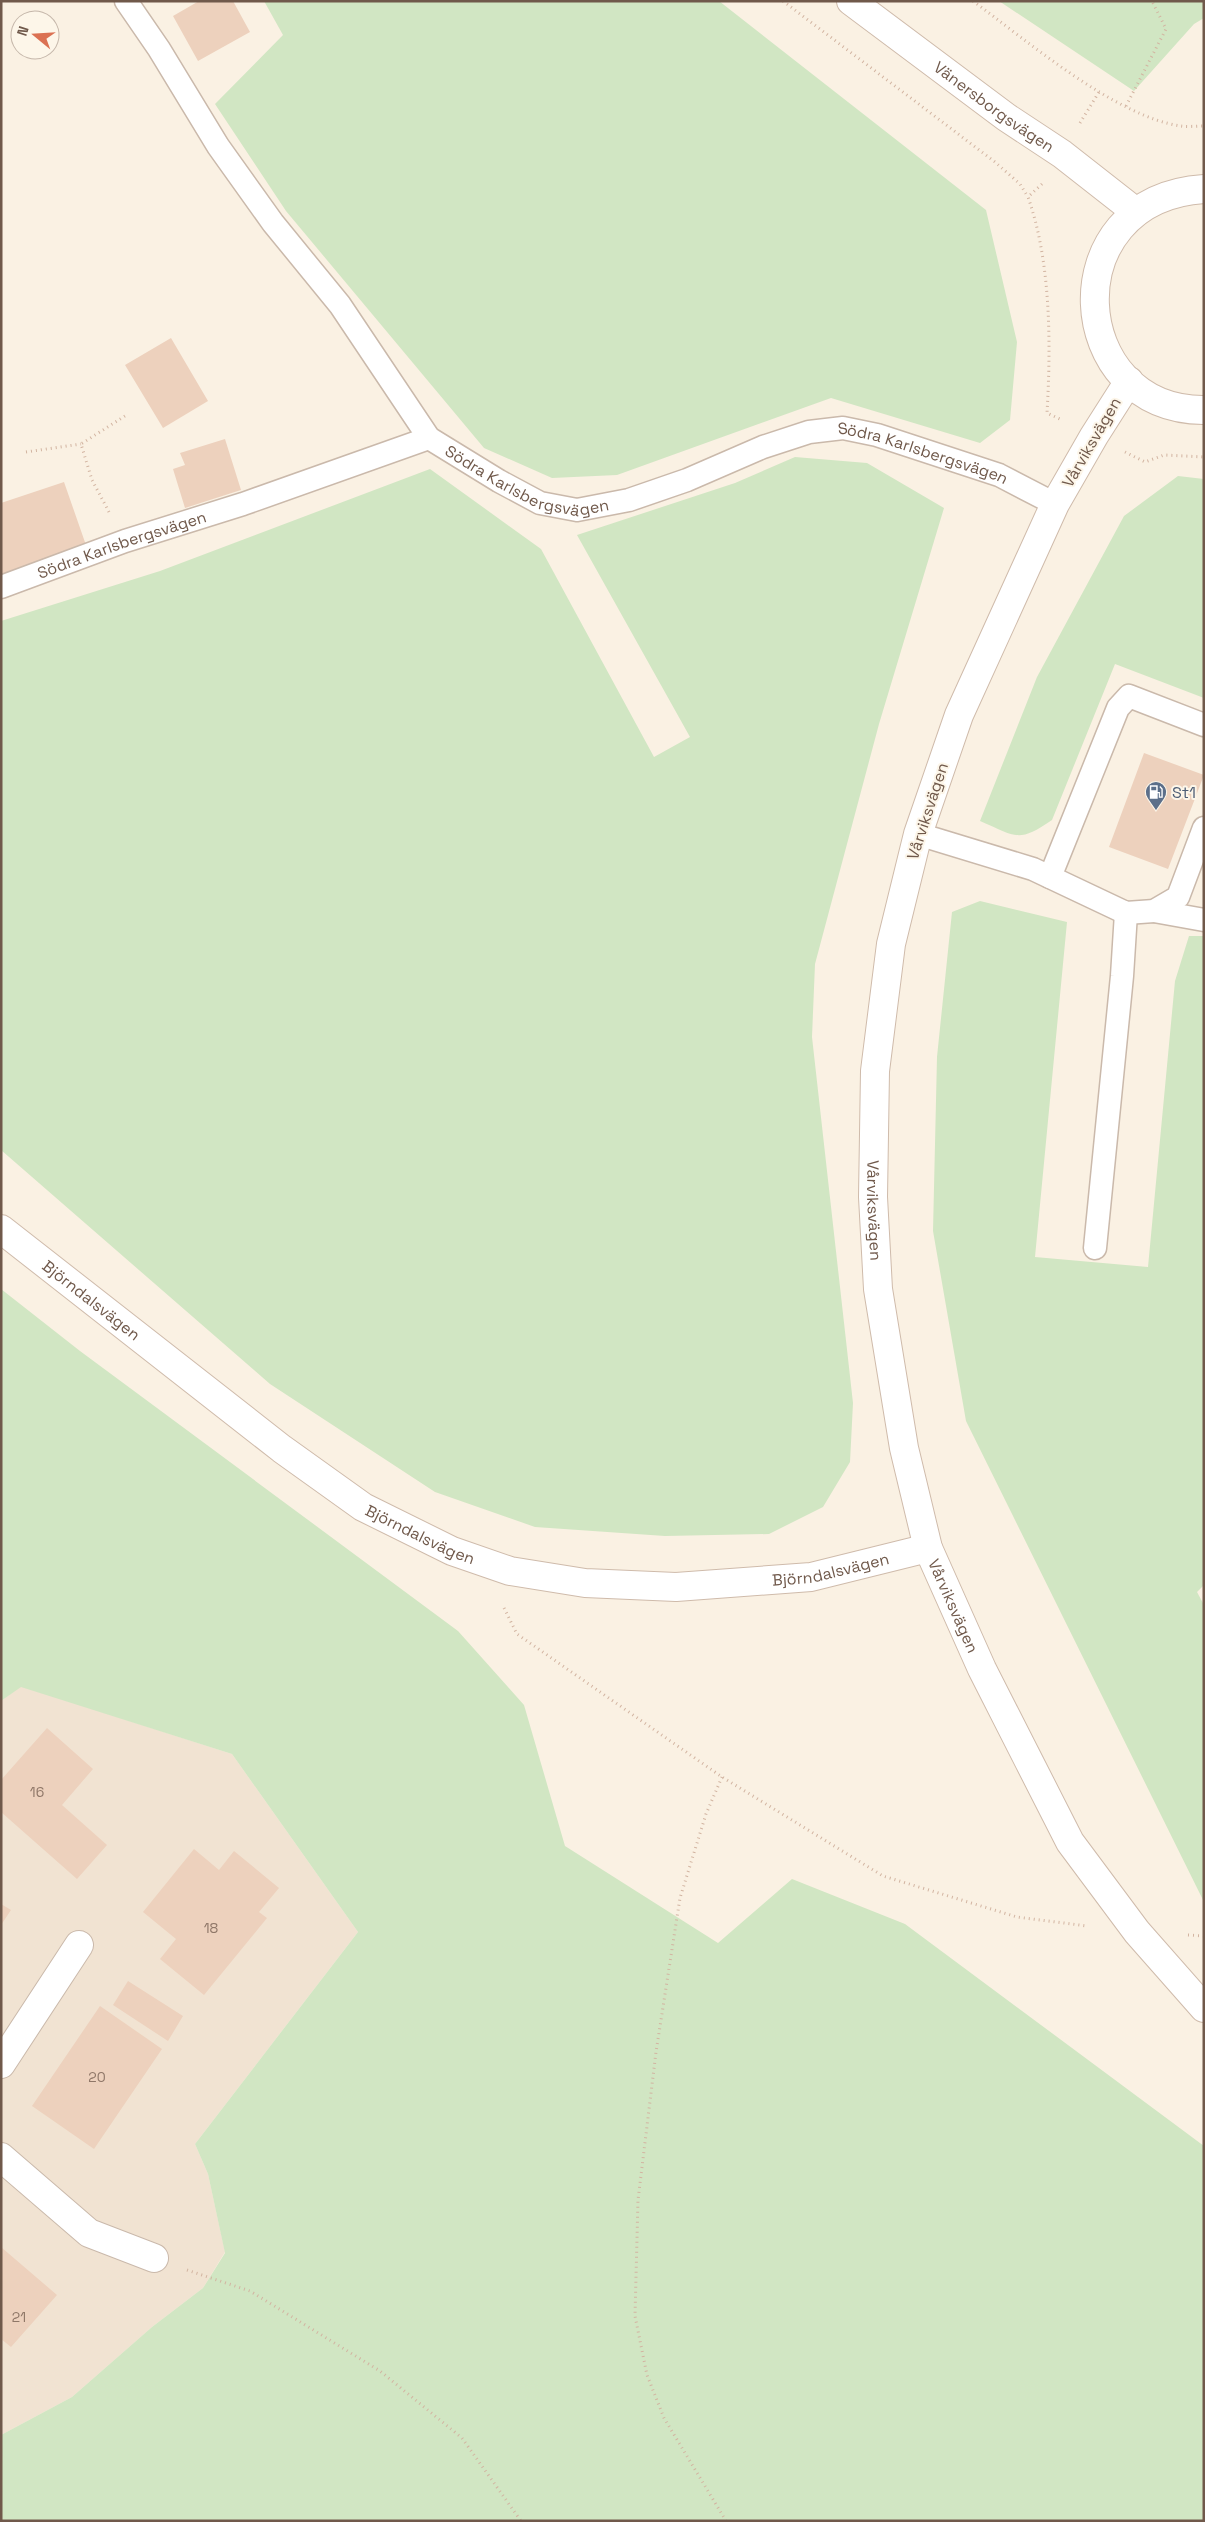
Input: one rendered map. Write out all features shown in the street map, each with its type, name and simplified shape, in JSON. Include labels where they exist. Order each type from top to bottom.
[{"type":"street","name":"Vänersborgsvägen","points":[[851,1],[1006,117],[1062,154],[1136,212]]},
{"type":"street","points":[[1204,189],[1169,195],[1136,212],[1121,227],[1108,244],[1095,284],[1094,305],[1097,327],[1104,346],[1114,365],[1129,381],[1144,393],[1162,402],[1182,408],[1204,410]]},
{"type":"street","name":"Vårviksvägen","points":[[1129,381],[1094,436],[1055,504],[959,715],[918,834],[891,944],[877,1061],[873,1197],[878,1289],[904,1448],[928,1548],[982,1669],[1070,1842],[1137,1932],[1204,2008]]},
{"type":"street","name":"Björndalsvägen","points":[[1,1229],[282,1449],[363,1507],[452,1550],[510,1571],[585,1583],[676,1587],[812,1577],[928,1548]]},
{"type":"street","points":[[1,2064],[79,1945]]},
{"type":"street","points":[[1,2157],[89,2233],[154,2258]]},
{"type":"lane","points":[[126,1],[159,49],[218,146],[273,224],[340,305],[429,438]]},
{"type":"lane","name":"Södra Karlsbergsvägen","points":[[1,587],[125,541],[243,504],[429,438],[499,481],[540,503],[578,510],[629,500],[688,480],[763,447],[810,432],[843,428],[877,435],[998,475],[1055,504]]},
{"type":"lane","points":[[1050,877],[1118,708],[1129,696],[1204,725]]},
{"type":"lane","points":[[1154,912],[1178,897],[1204,828]]},
{"type":"lane","points":[[918,834],[1033,869],[1126,913],[1154,912],[1204,920]]},
{"type":"lane","points":[[1095,1248],[1121,986],[1126,913]]},
{"type":"path","points":[[783,1],[995,162],[1020,184],[1028,197]]},
{"type":"path","points":[[973,1],[1099,92],[1157,119],[1181,126],[1204,126]]},
{"type":"path","points":[[1126,106],[1166,29],[1152,1]]},
{"type":"path","points":[[26,452],[81,444],[128,414]]},
{"type":"path","points":[[81,444],[92,480],[125,541]]},
{"type":"path","points":[[510,1571],[503,1604],[516,1634],[722,1777],[883,1876],[1017,1918],[1096,1927]]},
{"type":"path","points":[[722,1777],[706,1814],[680,1898],[656,2052],[638,2200],[635,2316],[648,2375],[664,2418],[726,2521]]},
{"type":"path","points":[[154,2258],[250,2291],[380,2371],[462,2438],[521,2521]]},
{"type":"shaded area","points":[[21,1686],[232,1754],[358,1932],[195,2144],[208,2174],[225,2252],[203,2288],[152,2327],[72,2397],[1,2435],[1,1701]]},
{"type":"green space","points":[[264,1],[719,1],[986,210],[1017,342],[1010,420],[980,443],[831,398],[617,475],[552,478],[484,448],[286,211],[215,104],[283,35]]},
{"type":"green space","points":[[999,1],[1204,1],[1204,18],[1194,24],[1134,91]]},
{"type":"green space","points":[[795,457],[867,463],[944,508],[879,724],[815,964],[812,1037],[853,1403],[850,1462],[823,1507],[769,1534],[665,1536],[535,1527],[435,1492],[270,1384],[1,1150],[1,621],[160,571],[430,469],[541,549],[654,757],[690,737],[577,535],[735,483]]},
{"type":"green space","points":[[1178,476],[1204,479],[1204,698],[1115,664],[1052,820],[1040,828],[1023,835],[1009,834],[980,821],[1037,677],[1124,516]]},
{"type":"green space","points":[[980,901],[1067,922],[1035,1257],[1148,1267],[1175,981],[1189,936],[1204,936],[1204,1585],[1197,1592],[1204,1605],[1204,1902],[966,1421],[933,1231],[937,1057],[952,912]]},
{"type":"green space","points":[[1,1289],[80,1351],[458,1631],[524,1705],[565,1846],[718,1943],[792,1879],[905,1924],[1204,2146],[1204,2521],[1,2521],[1,2435],[72,2397],[152,2327],[203,2288],[225,2253],[208,2174],[195,2144],[358,1932],[232,1754],[21,1687],[1,1701]]},
{"type":"building","points":[[199,1],[233,1],[250,32],[198,61],[173,16]]},
{"type":"building","points":[[171,338],[208,401],[163,428],[125,365]]},
{"type":"building","points":[[225,439],[241,490],[185,508],[173,469],[185,465],[180,453]]},
{"type":"building","points":[[64,482],[87,548],[1,578],[1,503]]},
{"type":"building","name":"St1","points":[[1144,753],[1204,775],[1168,869],[1109,847]]},
{"type":"building","points":[[47,1728],[93,1769],[62,1805],[107,1845],[77,1879],[1,1812],[1,1780]]},
{"type":"building","points":[[194,1849],[219,1870],[234,1851],[279,1888],[259,1912],[267,1918],[204,1995],[160,1959],[176,1939],[143,1912]]},
{"type":"building","points":[[1,1904],[11,1910],[1,1925]]},
{"type":"building","points":[[128,1981],[183,2016],[168,2041],[113,2005]]},
{"type":"building","points":[[100,2006],[162,2049],[94,2149],[32,2106]]},
{"type":"building","points":[[1,2247],[57,2295],[11,2347],[1,2339]]},
{"type":"place","name":"St1","points":[[1156,811]]}]
